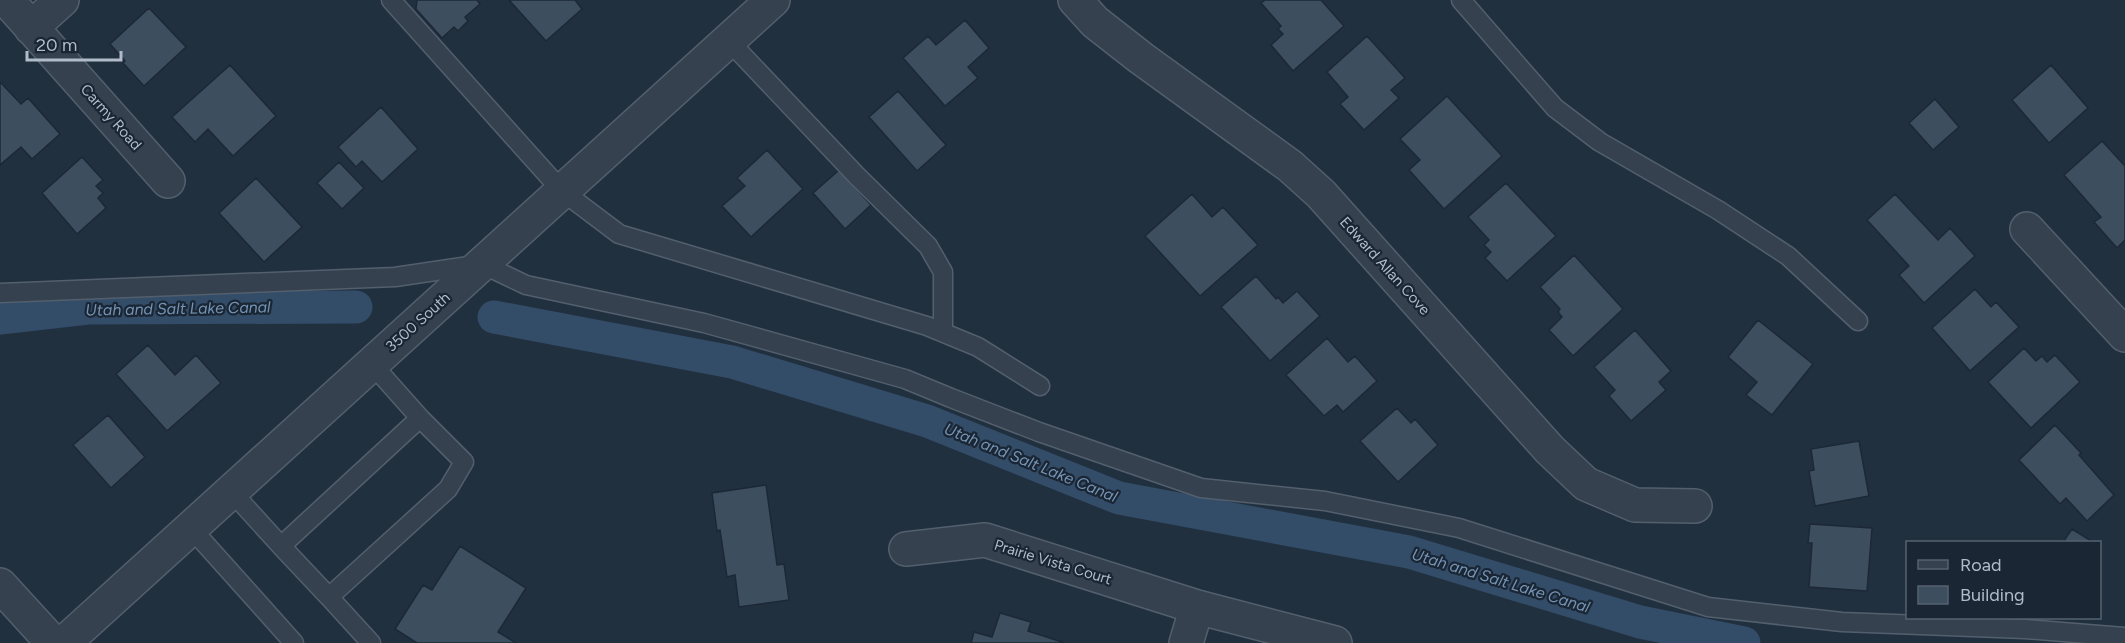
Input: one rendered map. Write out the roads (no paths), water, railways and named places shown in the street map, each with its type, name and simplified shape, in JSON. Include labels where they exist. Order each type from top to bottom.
[{"type":"street","name":"Carmy Road","points":[[6,0],[168,181]]},
{"type":"street","points":[[31,28],[62,0]]},
{"type":"street","name":"Edward Allan Cove","points":[[1075,0],[1095,22],[1290,166],[1320,194],[1550,450],[1586,484],[1635,505],[1695,507]]},
{"type":"street","name":"3500 South","points":[[64,643],[729,41],[766,2]]},
{"type":"street","points":[[2027,229],[2125,335]]},
{"type":"street","name":"Prairie Vista Court","points":[[906,549],[985,540],[1197,607],[1335,643]]},
{"type":"street","points":[[0,585],[52,643]]},
{"type":"street","points":[[1186,643],[1197,607]]},
{"type":"lane","points":[[391,0],[562,190],[619,234],[927,326],[978,347],[1040,386]]},
{"type":"lane","points":[[1461,0],[1555,108],[1599,142],[1718,210],[1788,256],[1858,321]]},
{"type":"lane","points":[[729,41],[857,176],[928,246],[943,272],[943,332]]},
{"type":"lane","points":[[0,293],[395,278],[478,267],[526,285],[704,323],[905,379],[1039,432],[1202,488],[1325,501],[1459,528],[1708,607],[1842,622],[2025,629],[2125,637]]},
{"type":"lane","points":[[329,597],[448,489],[464,462],[420,418],[372,364]]},
{"type":"lane","points":[[282,546],[420,418]]},
{"type":"lane","points":[[231,491],[371,643]]},
{"type":"lane","points":[[190,528],[294,643]]},
{"type":"waterway","name":"Utah and Salt Lake Canal","points":[[0,318],[88,308],[356,307]]},
{"type":"waterway","name":"Utah and Salt Lake Canal","points":[[494,317],[732,362],[927,421],[1119,498],[1409,552],[1640,622],[1744,643]]}]
